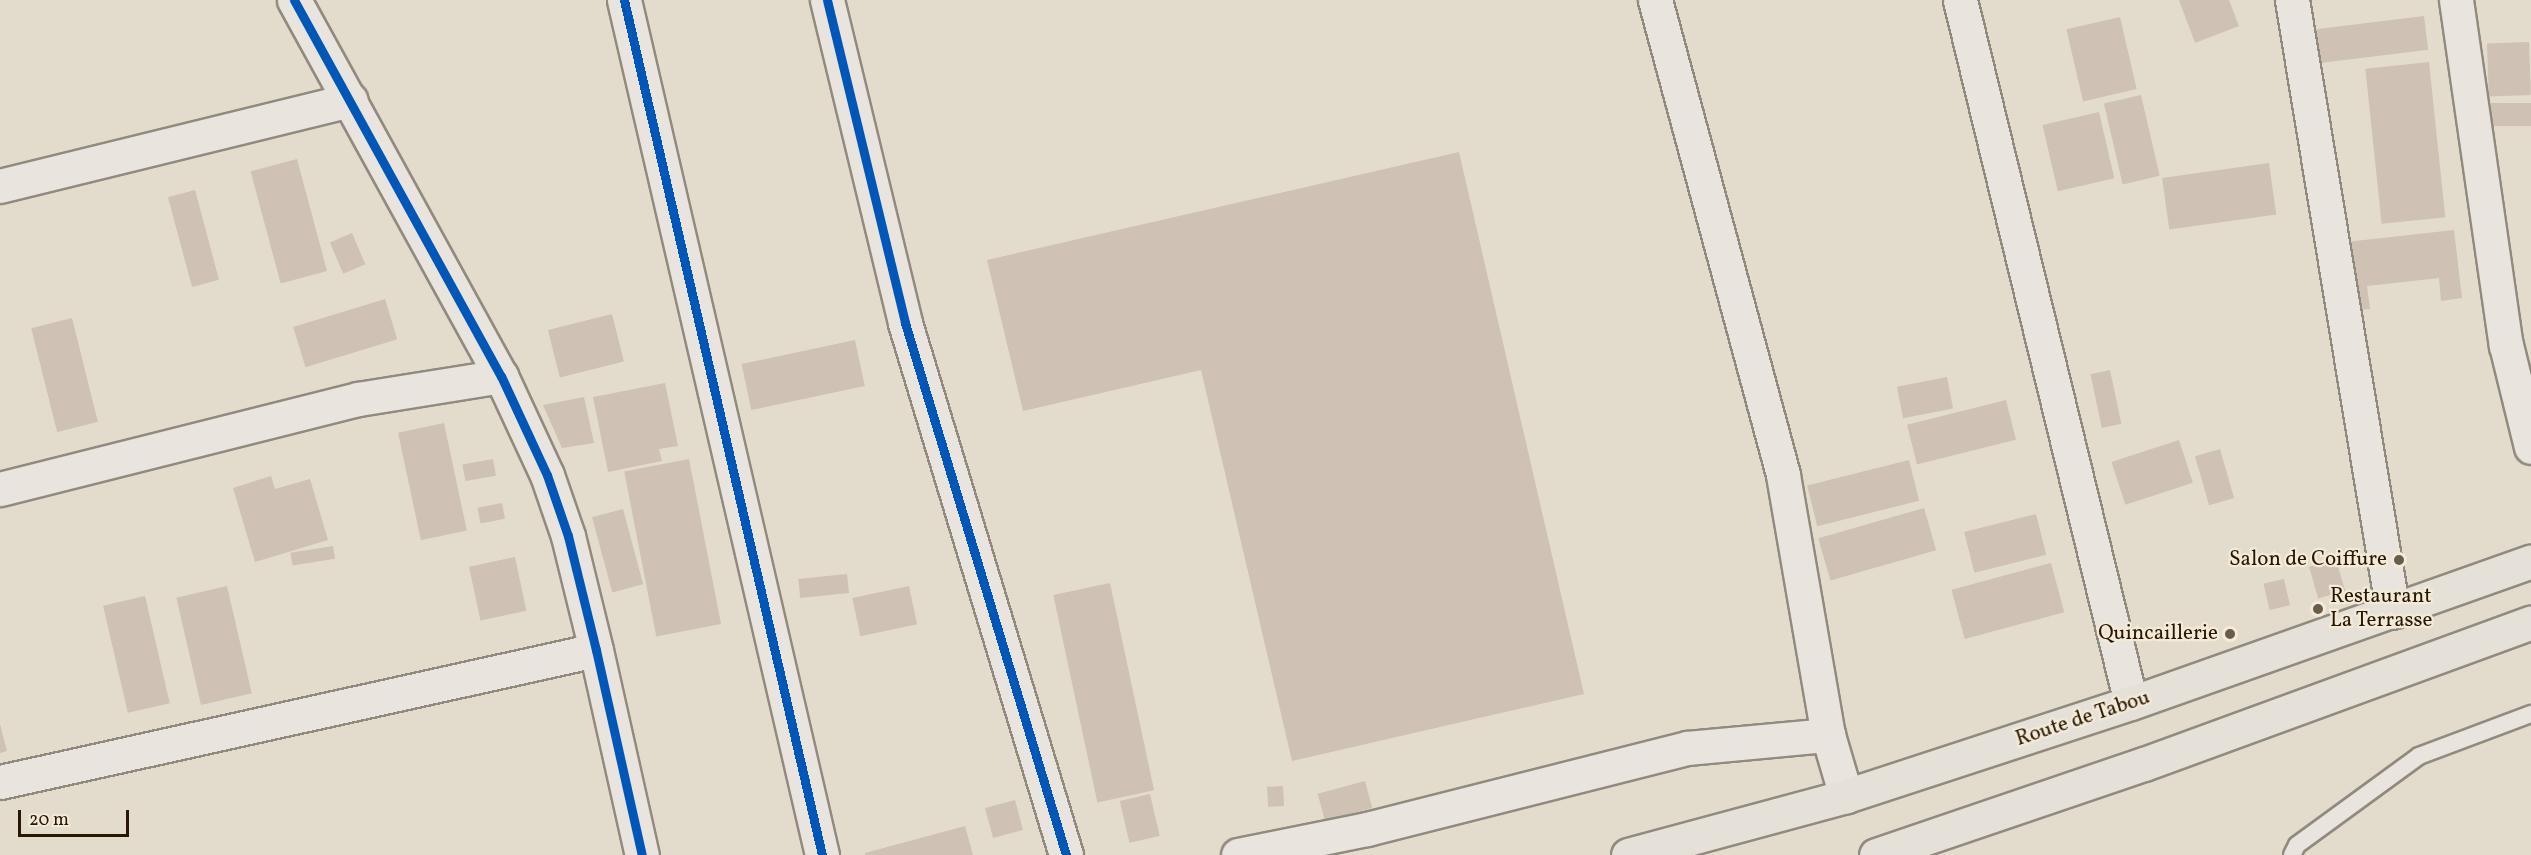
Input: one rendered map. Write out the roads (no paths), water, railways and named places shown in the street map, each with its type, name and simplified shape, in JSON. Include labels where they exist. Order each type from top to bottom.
[{"type":"main road","name":"Route de Tabou","points":[[1628,855],[1845,796],[2131,703],[2531,561]]},
{"type":"main road","points":[[1876,855],[2144,764],[2531,622]]},
{"type":"street","points":[[294,0],[501,376],[547,475],[568,536],[642,855]]},
{"type":"street","points":[[624,0],[822,855]]},
{"type":"street","points":[[827,0],[905,323],[1066,855]]},
{"type":"street","points":[[1655,0],[1784,475],[1828,735],[1845,796]]},
{"type":"street","points":[[1960,0],[2131,703]]},
{"type":"street","points":[[2292,0],[2392,612]]},
{"type":"street","points":[[2456,0],[2506,345],[2531,447]]},
{"type":"street","points":[[0,186],[351,100]]},
{"type":"street","points":[[0,489],[358,399],[501,376]]},
{"type":"street","points":[[0,782],[596,650]]},
{"type":"street","points":[[1238,855],[1367,829],[1687,748],[1828,735]]},
{"type":"lane","points":[[2292,855],[2297,845],[2419,756],[2531,714]]},
{"type":"place","name":"Salon de Coiffure","points":[[2399,560]]},
{"type":"place","name":"Restaurant La Terrasse","points":[[2318,609]]},
{"type":"place","name":"Quincaillerie","points":[[2230,634]]}]
